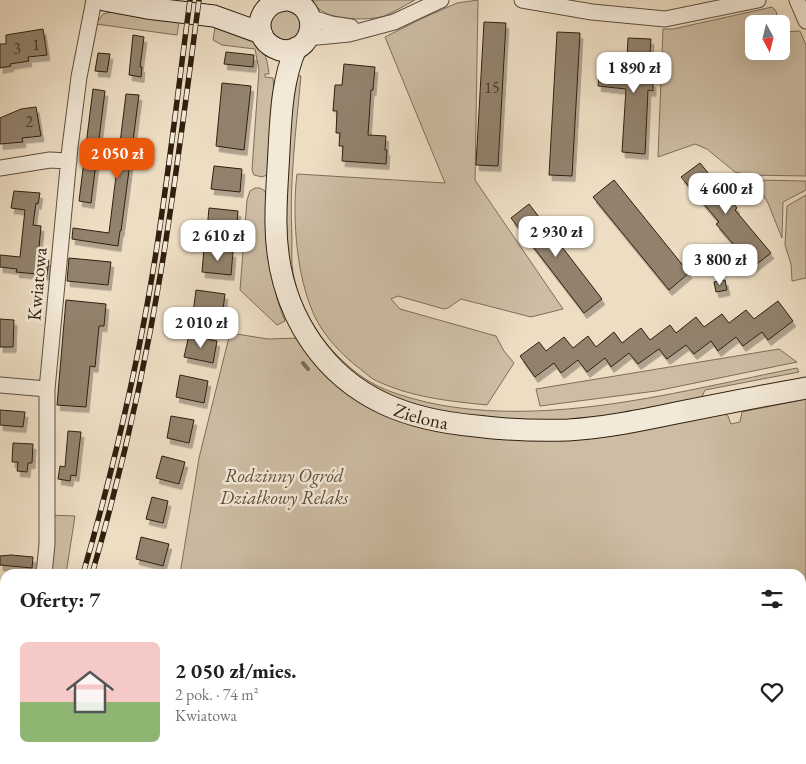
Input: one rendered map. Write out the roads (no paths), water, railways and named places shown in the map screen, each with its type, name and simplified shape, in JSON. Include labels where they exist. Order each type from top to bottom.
[{"type":"main road","points":[[104,0],[147,8],[214,16],[288,4]]},
{"type":"main road","points":[[214,16],[267,40],[283,50],[302,43],[311,28],[288,4]]},
{"type":"main road","points":[[267,40],[261,20],[288,4]]},
{"type":"main road","name":"Zielona","points":[[267,40],[283,94]]},
{"type":"main road","name":"Zielona","points":[[302,43],[292,58],[283,94],[276,229],[278,255],[284,285],[297,318],[317,350],[346,380],[380,403],[413,416],[448,423],[516,430],[567,430],[619,424],[806,388]]},
{"type":"street","name":"Kwiatowa","points":[[44,569],[47,389],[79,77],[94,0]]},
{"type":"street","points":[[302,43],[349,34],[394,22],[441,0]]},
{"type":"street","points":[[522,0],[592,12],[651,19],[673,18],[758,0]]},
{"type":"street","points":[[796,0],[806,21]]},
{"type":"street","points":[[288,4],[332,24],[370,28]]},
{"type":"street","points":[[0,168],[50,160],[69,161]]},
{"type":"street","points":[[0,385],[47,389]]},
{"type":"waterway","points":[[303,363],[308,369]]},
{"type":"railway","points":[[84,569],[104,499],[139,347],[163,203],[190,0]]},
{"type":"railway","points":[[93,569],[113,499],[147,347],[172,203],[199,0]]},
{"type":"park label","name":"Rodzinny Ogród Działkowy Relaks","points":[[284,486]]}]
